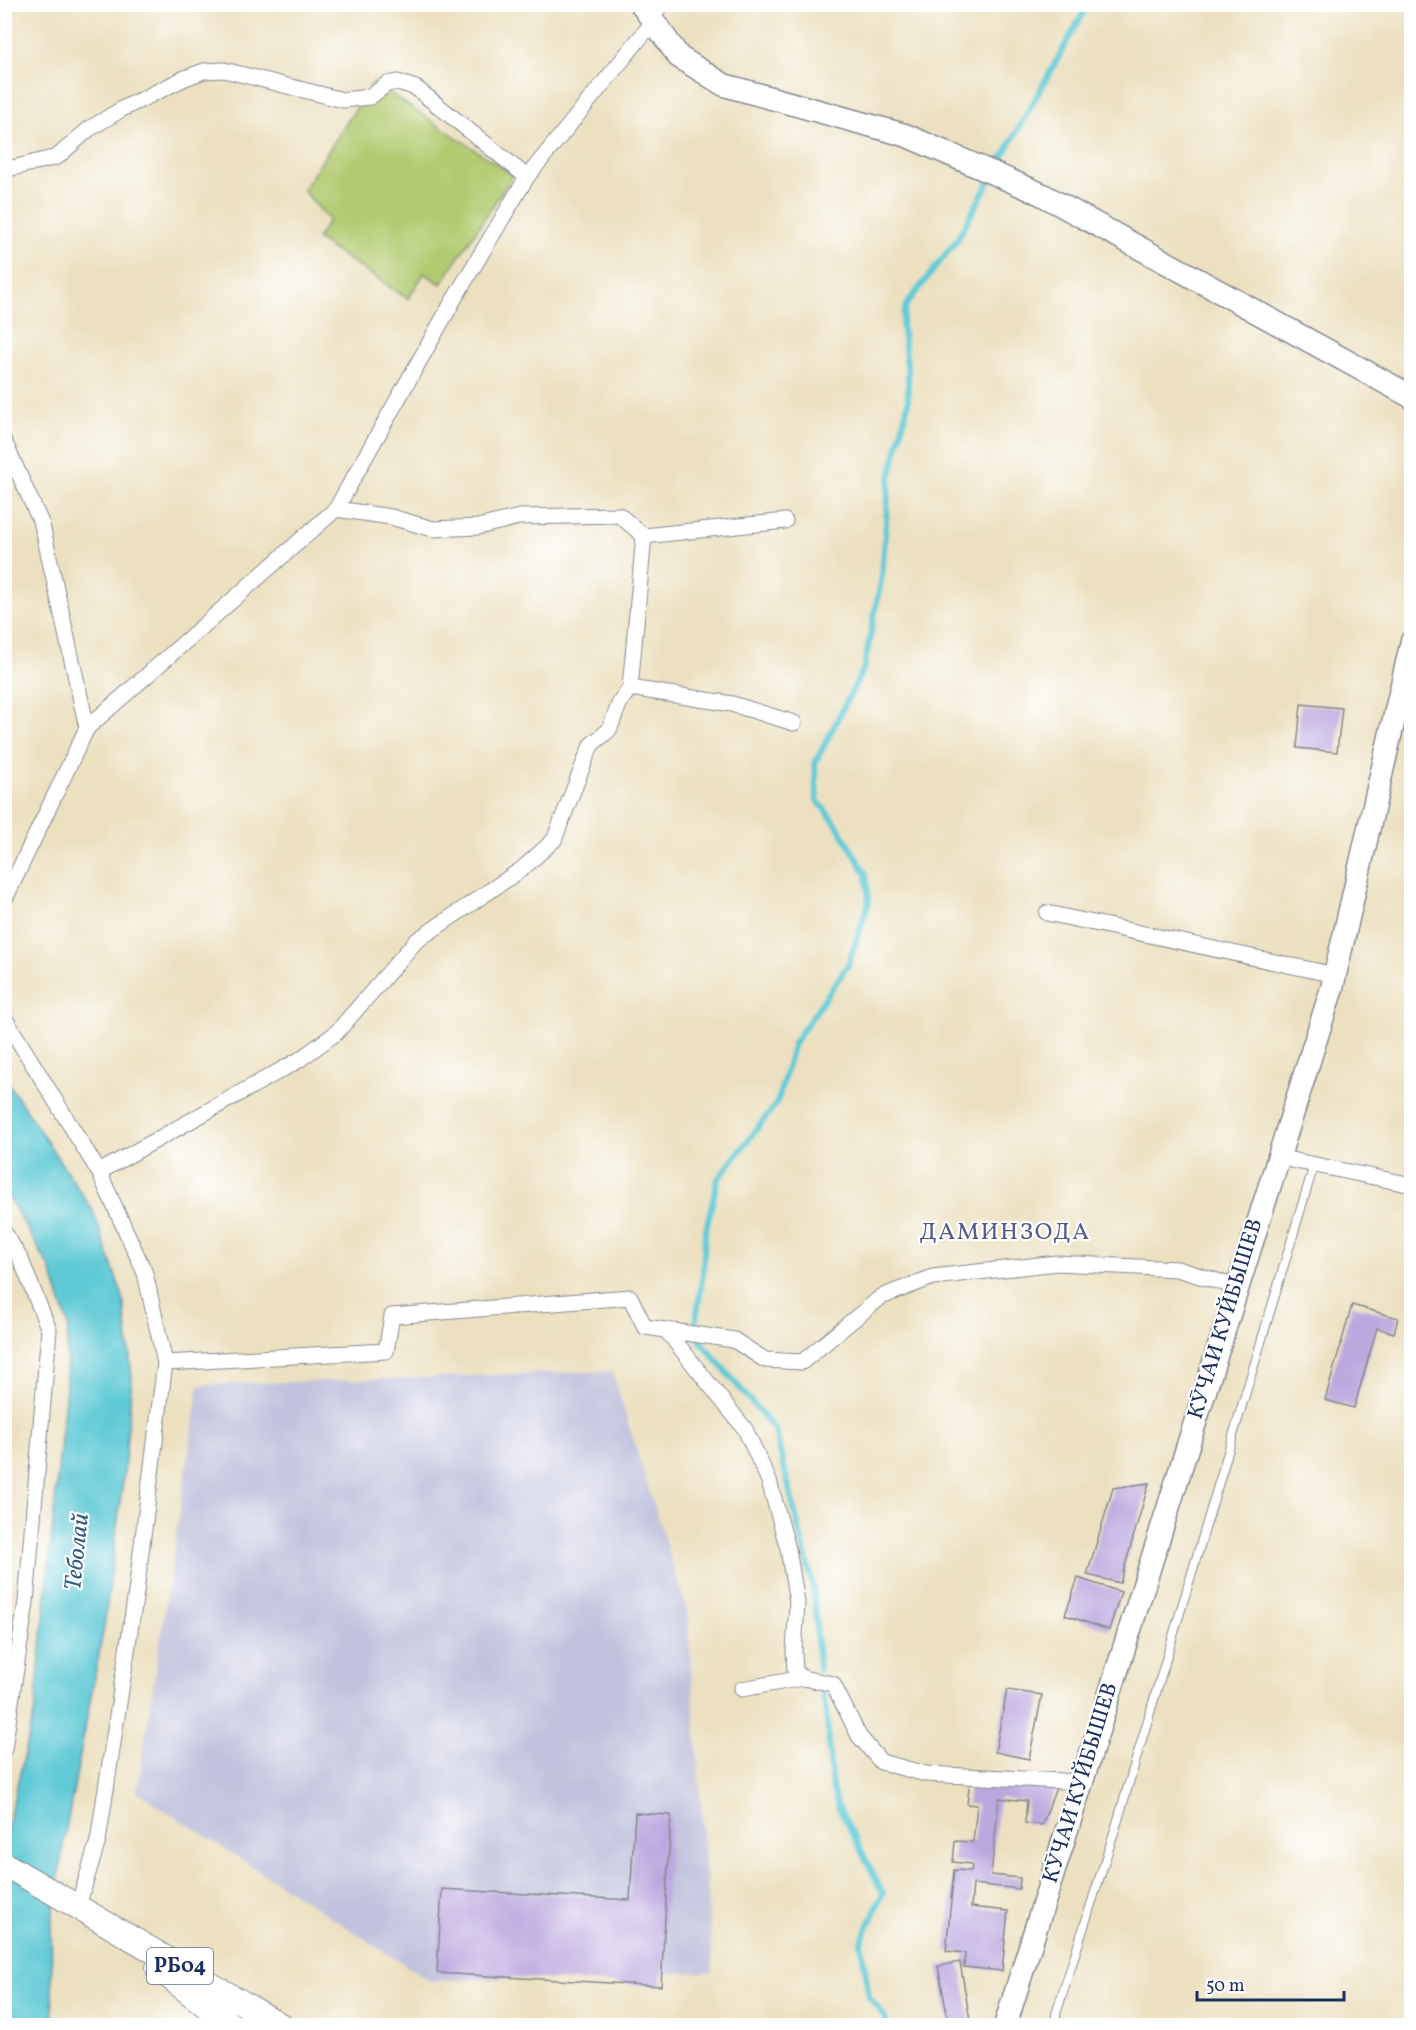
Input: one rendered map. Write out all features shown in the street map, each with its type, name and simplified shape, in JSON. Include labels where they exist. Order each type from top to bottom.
[{"type":"main road","points":[[653,10],[679,57],[724,85],[905,135],[1041,194],[1412,397]]},
{"type":"main road","name":"КӮЧАИ КУЙБЫШЕВ","points":[[1005,2025],[1335,975],[1412,641]]},
{"type":"main road","name":"РБ04","points":[[4,1864],[78,1906],[238,2019],[282,2025]]},
{"type":"main road","points":[[1016,1991],[1023,2025]]},
{"type":"street","points":[[4,901],[87,728],[336,509],[453,301],[527,177],[653,10]]},
{"type":"street","points":[[4,170],[57,157],[89,129],[122,109],[185,78],[204,71],[224,70],[343,100],[370,97],[387,84],[398,82],[416,88],[527,177]]},
{"type":"street","points":[[4,441],[42,525],[87,728]]},
{"type":"street","points":[[336,509],[391,517],[433,529],[478,527],[519,517],[618,515],[644,536],[785,521]]},
{"type":"street","points":[[99,1172],[299,1060],[336,1033],[416,941],[522,869],[554,840],[591,745],[609,730],[620,702],[630,688],[644,536]]},
{"type":"street","points":[[630,688],[732,704],[794,723]]},
{"type":"street","points":[[1047,913],[1335,975]]},
{"type":"street","points":[[4,1017],[99,1172],[145,1273],[165,1363],[136,1592],[98,1841],[78,1906]]},
{"type":"street","points":[[1277,1157],[1412,1185]]},
{"type":"street","points":[[4,1232],[21,1260],[49,1330],[26,1602],[4,1749]]},
{"type":"street","points":[[165,1363],[386,1351],[392,1316],[630,1297],[645,1327],[734,1340],[765,1360],[802,1362],[881,1297],[933,1277],[1057,1263],[1178,1269],[1237,1287]]},
{"type":"street","points":[[666,1330],[745,1430],[769,1481],[788,1549],[797,1602],[795,1672],[803,1678]]},
{"type":"street","points":[[742,1689],[803,1678],[833,1684],[859,1736],[881,1762],[926,1774],[1081,1782]]},
{"type":"lane","points":[[1056,2025],[1056,2014],[1117,1823],[1314,1164]]},
{"type":"path","points":[[4,1069],[15,1063]]},
{"type":"shaded area","points":[[612,1371],[687,1611],[713,1972],[430,1981],[137,1792],[199,1385]]},
{"type":"green space","points":[[373,82],[513,175],[441,284],[424,273],[408,299],[317,239],[329,220],[303,190]]},
{"type":"water","name":"Теболай","points":[[4,1077],[93,1211],[123,1297],[132,1377],[124,1473],[104,1627],[64,1840],[51,1927],[53,2025],[5,2025],[4,1840],[35,1710],[66,1387],[68,1324],[50,1268],[5,1191]]},
{"type":"building","points":[[1301,704],[1342,708],[1337,752],[1297,748]]},
{"type":"building","points":[[1352,1305],[1398,1318],[1394,1333],[1377,1328],[1354,1408],[1325,1400]]},
{"type":"building","points":[[1149,1483],[1120,1583],[1087,1575],[1113,1488]]},
{"type":"building","points":[[1078,1578],[1121,1592],[1109,1630],[1065,1615]]},
{"type":"building","points":[[1007,1690],[1042,1695],[1029,1759],[995,1752]]},
{"type":"building","points":[[970,1780],[1056,1788],[1042,1825],[1025,1823],[1027,1801],[999,1798],[991,1875],[1020,1878],[1019,1889],[973,1884],[971,1907],[1008,1911],[1002,1971],[964,1967],[965,1953],[946,1951],[954,1870],[971,1871],[972,1864],[953,1862],[955,1841],[973,1842],[977,1805],[967,1804]]},
{"type":"building","points":[[635,1813],[671,1815],[661,1986],[437,1973],[442,1889],[630,1900]]},
{"type":"building","points":[[960,1962],[971,2026],[949,2026],[938,1966]]},
{"type":"waterway","points":[[996,169],[1088,4]]},
{"type":"waterway","points":[[819,1670],[814,1591],[775,1430],[702,1343],[695,1326],[703,1273],[705,1233],[718,1179],[777,1103],[794,1043],[848,965],[869,902],[866,874],[837,825],[817,800],[815,763],[864,668],[882,576],[889,482],[908,404],[908,373],[902,324],[906,305],[957,240],[991,178]]},
{"type":"waterway","points":[[823,1692],[832,1788],[838,1806],[883,1893],[861,1942],[869,1997],[885,2017],[887,2026]]},
{"type":"district","name":"ДАМИНЗОДА","points":[[1005,1233]]}]
